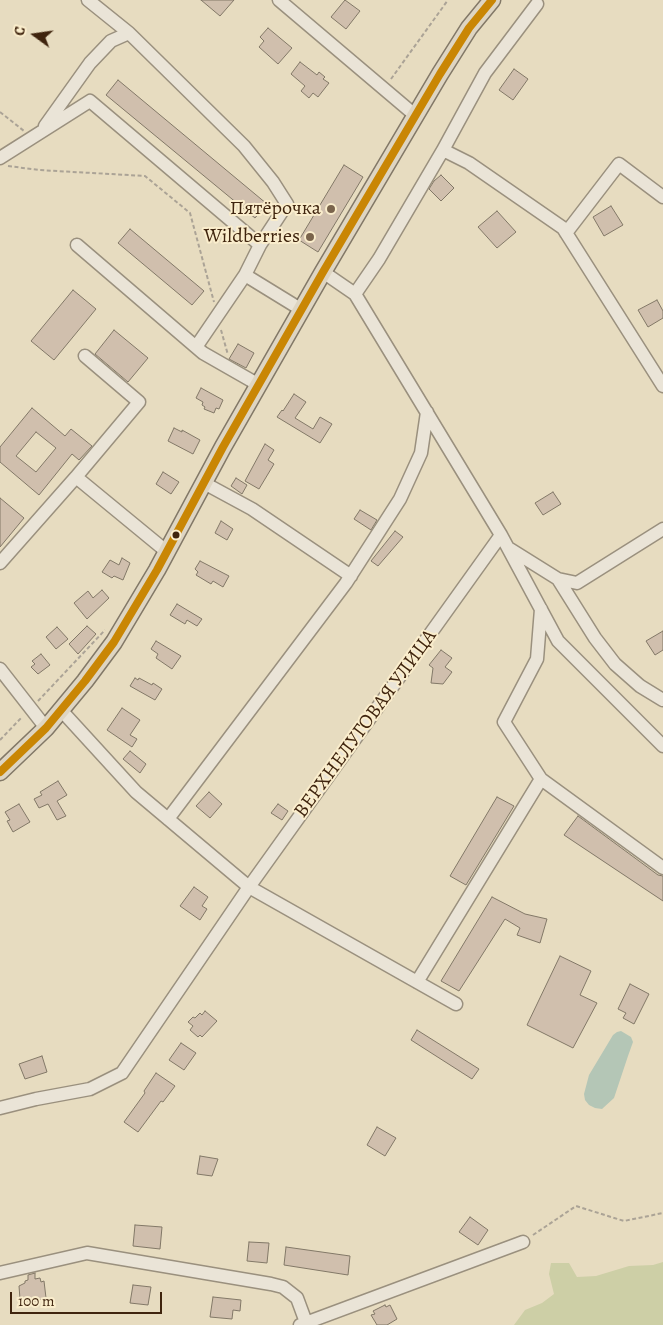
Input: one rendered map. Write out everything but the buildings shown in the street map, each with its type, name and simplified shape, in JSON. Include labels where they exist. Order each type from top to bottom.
[{"type":"main road","points":[[0,772],[46,728],[114,642],[323,272],[440,74],[469,28],[492,0]]},
{"type":"street","points":[[88,0],[129,32],[244,146],[273,182],[287,204],[260,245],[245,275],[196,346]]},
{"type":"street","points":[[278,0],[416,116]]},
{"type":"street","points":[[355,294],[380,259],[485,73],[537,4]]},
{"type":"street","points":[[37,134],[90,63],[111,42],[129,32]]},
{"type":"street","points":[[0,158],[90,101],[260,245]]},
{"type":"street","points":[[443,150],[468,163],[563,228],[663,386]]},
{"type":"street","points":[[566,233],[619,164],[663,197]]},
{"type":"street","points":[[77,245],[203,353],[259,385]]},
{"type":"street","points":[[323,272],[355,294],[501,535],[558,641],[663,746]]},
{"type":"street","points":[[245,275],[302,310]]},
{"type":"street","points":[[0,563],[139,402],[85,356]]},
{"type":"street","points":[[168,819],[351,576],[400,499],[421,453],[427,412]]},
{"type":"street","points":[[76,477],[166,551]]},
{"type":"street","points":[[204,483],[252,509],[351,576]]},
{"type":"street","points":[[508,547],[558,579],[577,583],[663,528]]},
{"type":"street","name":"ВЕРХНЕЛУГОВАЯ УЛИЦА","points":[[0,1108],[90,1089],[122,1073],[249,887],[501,535]]},
{"type":"street","points":[[558,579],[595,638],[615,664],[640,686],[663,700]]},
{"type":"street","points":[[541,608],[537,659],[504,722],[541,779],[663,868]]},
{"type":"street","points":[[0,669],[46,728]]},
{"type":"street","points":[[61,710],[136,792],[249,887],[456,1004]]},
{"type":"street","points":[[416,982],[541,779]]},
{"type":"street","points":[[0,1273],[87,1253],[283,1287],[297,1298],[304,1324],[523,1242]]},
{"type":"path","points":[[384,89],[448,0]]},
{"type":"path","points":[[0,112],[37,134]]},
{"type":"path","points":[[0,165],[39,170],[145,176],[190,213],[232,369]]},
{"type":"path","points":[[0,740],[104,630]]},
{"type":"path","points":[[523,1242],[576,1206],[624,1221],[663,1212]]},
{"type":"green space","points":[[663,1262],[663,1325],[514,1325],[525,1310],[542,1303],[554,1294],[549,1274],[551,1263],[569,1263],[577,1277],[596,1276],[629,1266],[653,1265]]},
{"type":"shaded area","points":[[621,1031],[631,1037],[633,1042],[614,1098],[602,1109],[595,1108],[585,1100],[584,1094],[589,1075],[613,1035]]},
{"type":"transit line","points":[[0,772],[46,728],[114,642],[157,570],[223,447],[323,272],[440,74],[469,28],[492,0]]},
{"type":"place","name":"Пятёрочка","points":[[331,209]]},
{"type":"place","name":"Wildberries","points":[[310,237]]}]
